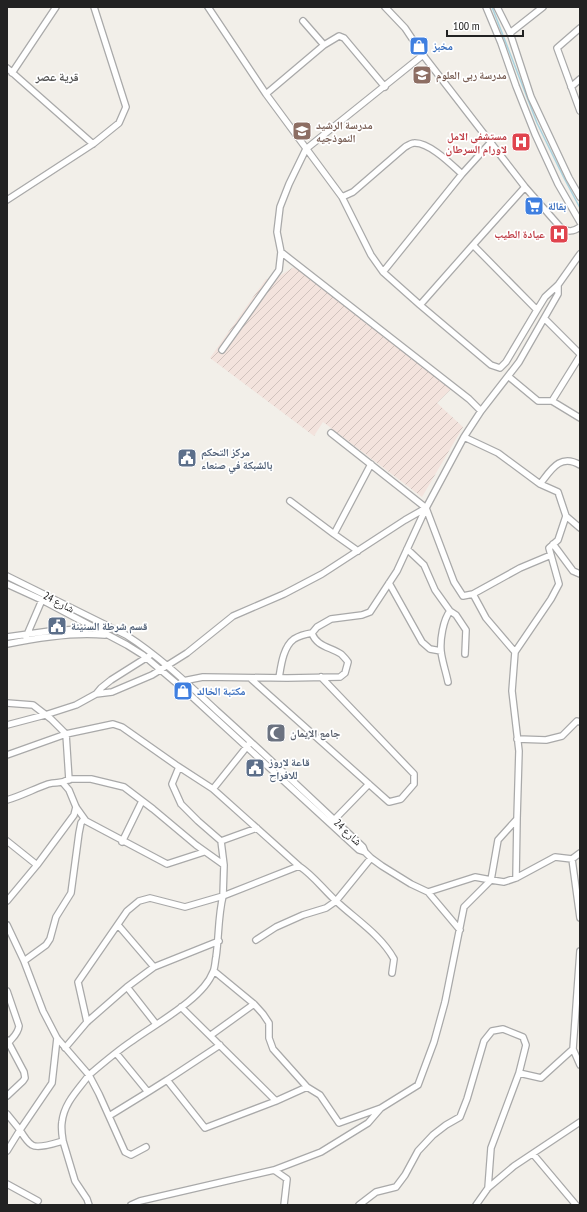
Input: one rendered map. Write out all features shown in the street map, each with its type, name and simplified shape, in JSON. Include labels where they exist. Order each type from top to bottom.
[{"type":"street","points":[[56,7],[9,70],[93,144]]},
{"type":"street","points":[[7,200],[93,144],[119,123],[126,107],[94,7]]},
{"type":"street","points":[[208,7],[266,94],[342,198],[371,255],[383,272],[491,365],[500,368],[506,362],[545,297],[558,284],[580,254]]},
{"type":"street","points":[[385,7],[405,28],[423,55],[525,187],[561,228],[567,232],[580,227]]},
{"type":"street","points":[[486,7],[535,134],[558,184],[580,222]]},
{"type":"street","points":[[497,7],[510,33],[531,97],[569,178],[580,197]]},
{"type":"street","points":[[510,33],[543,7]]},
{"type":"street","points":[[303,21],[324,45]]},
{"type":"street","points":[[580,28],[557,48],[580,112]]},
{"type":"street","points":[[266,94],[324,45],[340,36],[342,36],[385,86]]},
{"type":"street","points":[[222,350],[279,270],[281,252],[278,232],[280,207],[306,149],[423,55]]},
{"type":"street","points":[[571,87],[580,80]]},
{"type":"street","points":[[383,272],[462,174],[490,142]]},
{"type":"street","points":[[342,198],[353,192],[405,147],[414,143],[423,145],[435,152],[462,174]]},
{"type":"street","points":[[420,305],[525,187]]},
{"type":"street","points":[[473,245],[537,310]]},
{"type":"street","points":[[281,252],[469,398],[481,411]]},
{"type":"street","points":[[279,678],[282,661],[292,640],[312,633],[317,627],[331,620],[362,615],[370,612],[397,571],[426,508],[464,437],[481,411],[519,362],[545,319],[558,294],[558,284]]},
{"type":"street","points":[[545,319],[580,355],[552,401]]},
{"type":"street","points":[[508,376],[538,401],[552,401],[580,418]]},
{"type":"street","points":[[331,433],[426,508],[454,582],[463,596],[473,594],[520,568],[551,555]]},
{"type":"street","points":[[464,437],[498,453],[540,484],[558,492],[566,516],[580,528]]},
{"type":"street","points":[[540,484],[559,462],[567,460],[580,465]]},
{"type":"street","points":[[334,534],[371,464]]},
{"type":"street","points":[[290,501],[358,551]]},
{"type":"street","points":[[96,694],[112,692],[138,682],[161,670],[187,653],[233,616],[284,594],[322,574],[426,508]]},
{"type":"street","points":[[516,878],[516,819],[519,751],[512,691],[515,652],[551,599],[559,584],[549,548],[558,540],[566,516]]},
{"type":"street","points":[[552,544],[573,571],[580,574]]},
{"type":"street","points":[[407,550],[424,565],[435,590],[450,611],[456,614],[466,630],[465,654]]},
{"type":"street","name":"شارع 24","points":[[7,576],[126,635],[153,654],[166,666],[180,683]]},
{"type":"street","points":[[389,583],[422,642],[430,649],[441,651]]},
{"type":"street","name":"شارع 24","points":[[7,584],[42,600],[127,645],[180,683],[334,820],[363,847],[365,852]]},
{"type":"street","points":[[473,594],[486,618],[515,652]]},
{"type":"street","points":[[7,644],[26,637],[42,600]]},
{"type":"street","points":[[448,682],[441,651],[443,630],[450,611]]},
{"type":"street","points":[[89,617],[95,628]]},
{"type":"street","points":[[78,631],[84,628],[86,624]]},
{"type":"street","points":[[86,634],[93,631],[95,628]]},
{"type":"street","points":[[7,637],[26,637],[95,628],[116,631]]},
{"type":"street","points":[[78,631],[86,634],[107,635]]},
{"type":"street","points":[[180,683],[203,677],[340,677],[345,673],[348,662],[341,655],[319,643],[314,638],[312,633]]},
{"type":"street","points":[[7,725],[76,705],[96,694],[111,680],[153,654]]},
{"type":"street","points":[[250,678],[389,802],[400,799],[414,784],[414,774],[321,678]]},
{"type":"street","points":[[7,703],[33,705],[52,719],[66,734],[69,790]]},
{"type":"street","points":[[518,739],[552,739],[562,736],[579,721]]},
{"type":"street","points":[[7,754],[66,734],[113,724],[122,727],[213,789],[306,871],[336,901],[378,938],[394,959],[392,974]]},
{"type":"street","points":[[213,789],[249,744]]},
{"type":"street","name":"شارع 24","points":[[249,744],[359,850],[365,852]]},
{"type":"street","points":[[89,1205],[88,1199],[75,1181],[63,1141],[61,1123],[65,1109],[89,1075],[116,1053],[181,1007],[202,989],[214,971],[219,942],[220,907],[223,896],[224,865],[221,841],[181,804],[172,784],[179,767]]},
{"type":"street","points":[[7,800],[50,783],[63,783],[68,778],[91,779],[124,787],[153,809],[204,852],[224,865]]},
{"type":"street","points":[[63,783],[69,790],[84,819],[122,842],[167,864],[204,852]]},
{"type":"street","points":[[334,820],[369,784]]},
{"type":"street","points":[[122,842],[142,801]]},
{"type":"street","points":[[7,901],[37,865],[74,815],[76,806]]},
{"type":"street","points":[[24,961],[46,945],[50,939],[56,917],[71,893],[79,832],[81,823],[84,819]]},
{"type":"street","points":[[214,971],[254,1004],[263,1014],[269,1023],[269,1038],[273,1048],[307,1087],[320,1095],[339,1123],[381,1108],[418,1085],[434,1042],[445,1002],[464,907],[491,880],[498,840],[516,819]]},
{"type":"street","points":[[221,841],[257,828]]},
{"type":"street","points":[[7,841],[37,865]]},
{"type":"street","points":[[365,852],[371,858],[411,884],[428,892],[460,930]]},
{"type":"street","points":[[428,892],[475,877],[504,882],[516,878],[555,857],[572,859],[580,853]]},
{"type":"street","points":[[256,940],[276,927],[303,915],[326,908],[336,901],[371,858]]},
{"type":"street","points":[[572,859],[580,918]]},
{"type":"street","points":[[88,1022],[78,982],[127,911],[139,901],[150,898],[185,907],[223,896],[299,866]]},
{"type":"street","points":[[7,925],[24,961],[43,1011],[57,1038],[89,1075],[109,1116],[124,1152],[131,1154],[146,1146]]},
{"type":"street","points":[[118,925],[154,967]]},
{"type":"street","points":[[65,1048],[88,1022],[127,987],[154,967],[219,942]]},
{"type":"street","points":[[580,951],[573,1050],[580,1065]]},
{"type":"street","points":[[127,987],[156,1024]]},
{"type":"street","points":[[7,991],[19,1026],[17,1034],[8,1041],[24,1072],[25,1078],[7,1096]]},
{"type":"street","points":[[210,1035],[254,1004]]},
{"type":"street","points":[[181,1007],[276,1101]]},
{"type":"street","points":[[359,1205],[376,1192],[396,1187],[405,1175],[418,1151],[433,1135],[460,1117],[467,1099],[484,1041],[492,1031],[503,1029],[523,1036],[526,1045],[519,1073],[491,1148],[488,1188]]},
{"type":"street","points":[[7,1150],[52,1083],[57,1038]]},
{"type":"street","points":[[109,1116],[220,1045]]},
{"type":"street","points":[[519,1073],[541,1078],[573,1050]]},
{"type":"street","points":[[116,1053],[148,1092]]},
{"type":"street","points":[[167,1080],[205,1128],[276,1101],[307,1087]]},
{"type":"street","points":[[131,1205],[140,1201],[274,1170],[321,1152],[368,1123],[381,1108]]},
{"type":"street","points":[[7,1114],[31,1145],[40,1146],[63,1141]]},
{"type":"street","points":[[476,1205],[488,1188],[514,1166],[580,1122]]},
{"type":"street","points":[[533,1154],[576,1205]]},
{"type":"street","points":[[274,1170],[287,1179],[284,1205]]},
{"type":"street","points":[[7,1184],[38,1201]]},
{"type":"shaded area","points":[[294,267],[451,389],[437,403],[463,427],[422,497],[323,422],[314,436],[210,358],[266,279],[276,278]]},
{"type":"waterway","points":[[492,7],[537,123],[580,208]]},
{"type":"place","name":"مخبز","points":[[419,46]]},
{"type":"place","name":"مدرسة ربى العلوم","points":[[422,75]]},
{"type":"place","name":"مدرسة الرشيد النموذجيه","points":[[302,131]]},
{"type":"place","name":"مستشفى الامل لاورام السرطان","points":[[521,142]]},
{"type":"place","name":"بقالة","points":[[534,206]]},
{"type":"place","name":"عيادة الطيب","points":[[559,234]]},
{"type":"place","name":"مركز التحكم بالشبكة في صنعاء","points":[[187,458]]},
{"type":"place","name":"قسم شرطة السنينة","points":[[57,626]]},
{"type":"place","name":"مكتبة الخالد","points":[[183,691]]},
{"type":"place","name":"جامع الإيمان","points":[[276,733]]},
{"type":"place","name":"قاعة لاروز للافراح","points":[[255,768]]},
{"type":"district","name":"قرية عصر","points":[[57,77]]}]
